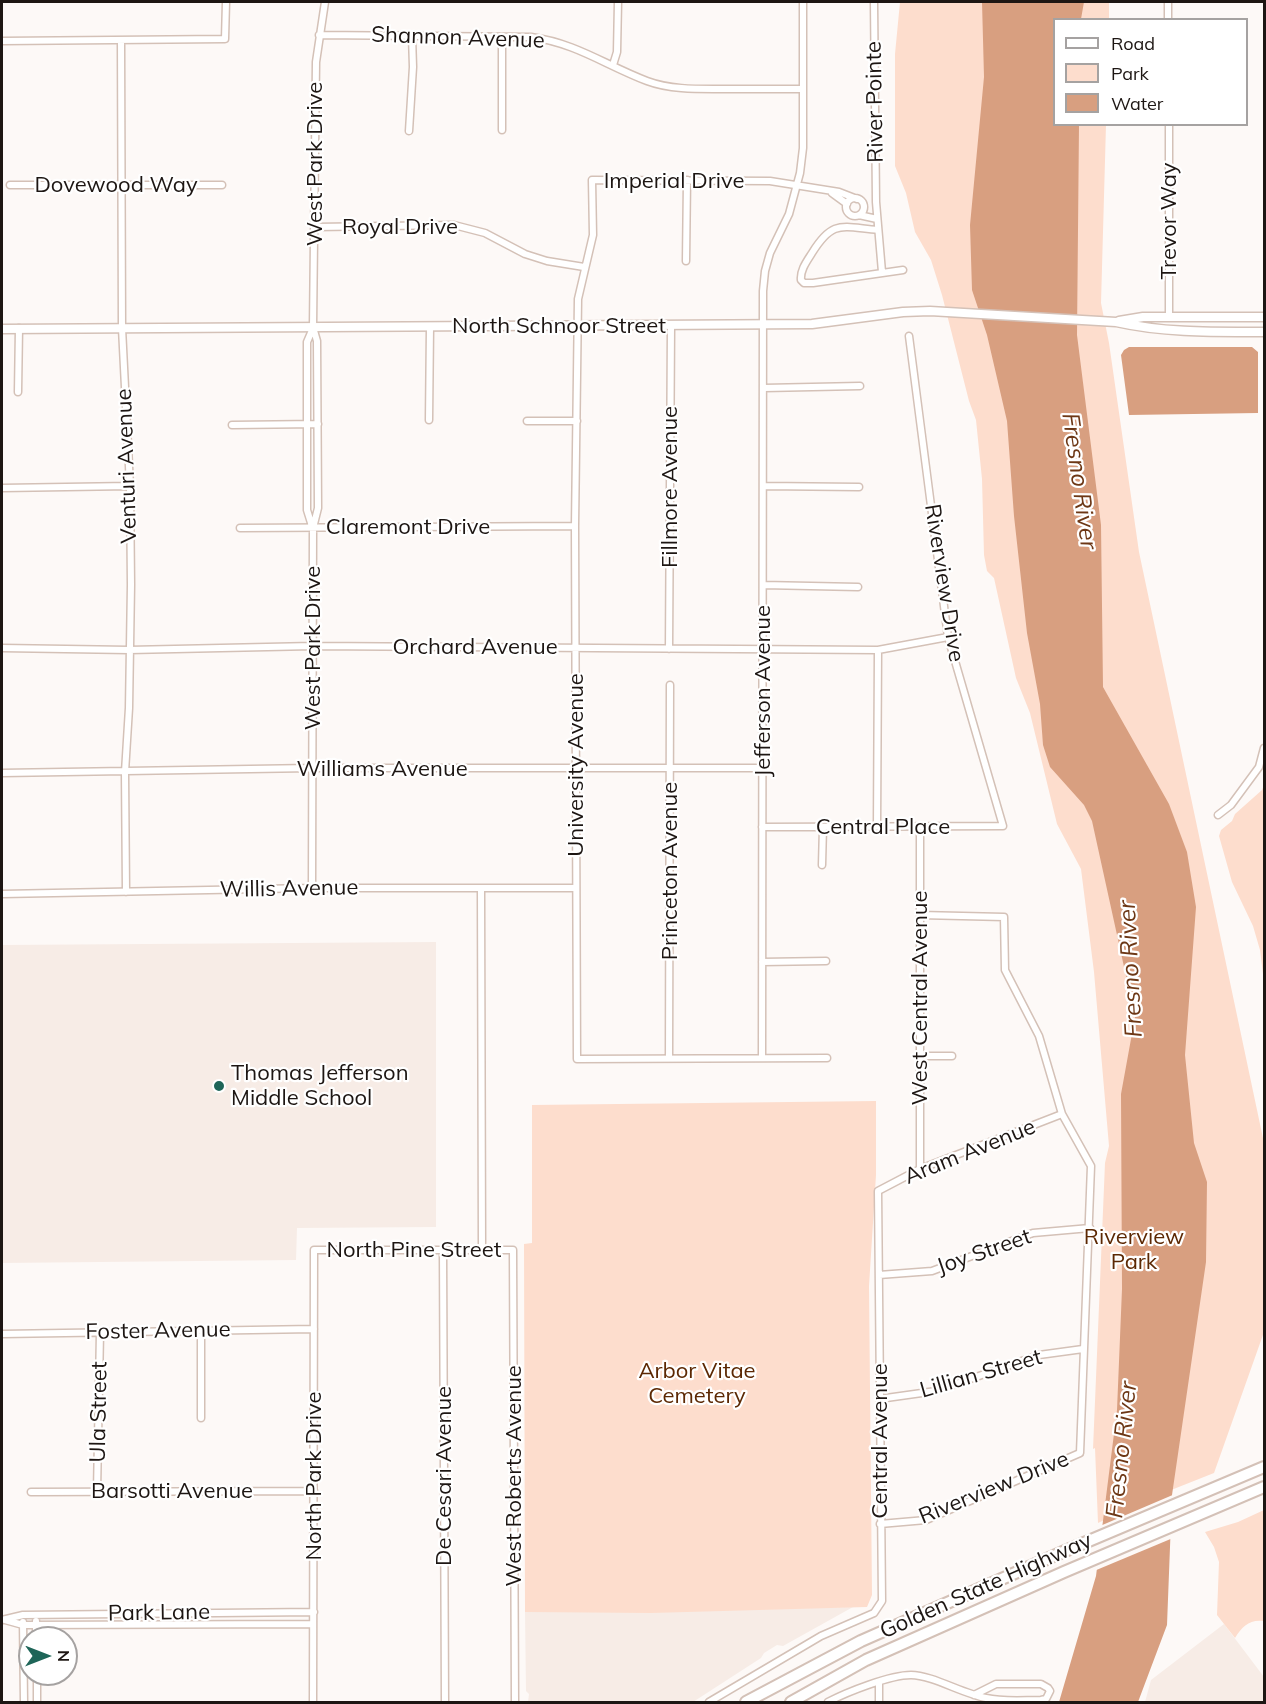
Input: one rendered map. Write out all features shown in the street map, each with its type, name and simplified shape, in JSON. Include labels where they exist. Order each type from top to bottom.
[{"type":"highway","name":"Golden State Highway","points":[[746,1702],[861,1641],[1264,1467]]},
{"type":"highway","name":"Golden State Highway","points":[[791,1702],[866,1660],[1264,1487]]},
{"type":"street","points":[[2,41],[225,39],[226,2]]},
{"type":"street","name":"West Park Drive","points":[[312,888],[313,528],[318,508],[317,341],[314,327],[316,62],[326,2]]},
{"type":"street","points":[[613,65],[617,52],[618,2]]},
{"type":"street","points":[[762,325],[765,271],[770,253],[789,214],[803,148],[803,2]]},
{"type":"street","name":"River Pointe","points":[[874,2],[876,202],[882,272]]},
{"type":"street","points":[[1168,2],[1168,18]]},
{"type":"street","name":"Shannon Avenue","points":[[319,35],[502,37],[552,40],[647,81],[680,88],[803,89]]},
{"type":"street","points":[[409,131],[413,66],[412,36]]},
{"type":"street","points":[[502,37],[502,130]]},
{"type":"street","name":"Venturi Avenue","points":[[122,40],[120,184],[122,328],[130,486],[129,650],[125,772],[126,892]]},
{"type":"street","name":"Trevor Way","points":[[1169,126],[1169,317]]},
{"type":"street","name":"Imperial Drive","points":[[578,326],[578,299],[592,235],[592,180],[770,181],[796,186]]},
{"type":"street","points":[[686,261],[687,180]]},
{"type":"street","name":"Dovewood Way","points":[[10,185],[222,185]]},
{"type":"street","points":[[796,186],[846,194],[859,200],[864,209],[859,215]]},
{"type":"street","points":[[832,193],[847,204],[848,213],[877,219]]},
{"type":"street","points":[[847,204],[851,200],[876,202]]},
{"type":"street","name":"Royal Drive","points":[[316,227],[454,225],[485,233],[525,254],[547,261],[584,267]]},
{"type":"street","points":[[878,230],[846,226],[824,234],[809,256],[801,274],[801,280],[804,283],[813,283],[903,270]]},
{"type":"street","name":"North Schnoor Street","points":[[2,328],[762,325],[812,324],[903,312],[954,312],[1116,322],[1144,328],[1195,332],[1264,332]]},
{"type":"street","name":"North Schnoor Street","points":[[1116,322],[1143,317],[1264,317]]},
{"type":"street","name":"Jefferson Avenue","points":[[762,325],[764,388],[762,1058]]},
{"type":"street","name":"University Avenue","points":[[578,326],[577,1059],[669,1058]]},
{"type":"street","name":"Fillmore Avenue","points":[[669,649],[671,326]]},
{"type":"street","name":"West Park Drive","points":[[313,528],[307,510],[307,342],[314,327]]},
{"type":"street","points":[[429,420],[430,327]]},
{"type":"street","points":[[18,392],[19,328]]},
{"type":"street","name":"Riverview Drive","points":[[909,336],[948,637],[1003,826]]},
{"type":"street","points":[[764,388],[860,386]]},
{"type":"street","points":[[527,422],[577,422]]},
{"type":"street","points":[[232,425],[318,424]]},
{"type":"street","points":[[2,488],[130,486]]},
{"type":"street","points":[[763,486],[859,487]]},
{"type":"street","name":"Claremont Drive","points":[[240,528],[576,526]]},
{"type":"street","points":[[763,585],[858,587]]},
{"type":"street","name":"Orchard Avenue","points":[[2,648],[129,650],[313,646],[878,650],[948,637]]},
{"type":"street","points":[[877,827],[878,650]]},
{"type":"street","name":"Princeton Avenue","points":[[669,1058],[670,685]]},
{"type":"street","points":[[1218,815],[1231,805],[1259,767],[1264,748]]},
{"type":"street","name":"Williams Avenue","points":[[2,773],[312,768],[762,768]]},
{"type":"street","name":"West Central Avenue","points":[[920,826],[920,1169]]},
{"type":"street","name":"Central Place","points":[[762,827],[1003,826]]},
{"type":"street","points":[[822,865],[823,827]]},
{"type":"street","name":"Willis Avenue","points":[[2,894],[312,888],[481,890],[576,888]]},
{"type":"street","points":[[481,890],[482,1250]]},
{"type":"street","name":"Riverview Drive","points":[[880,1524],[926,1520],[1080,1453],[1091,1166],[1062,1114],[1039,1036],[1005,970],[1004,917],[920,915]]},
{"type":"street","points":[[762,962],[826,962]]},
{"type":"street","points":[[920,1056],[952,1056]]},
{"type":"street","points":[[669,1058],[827,1058]]},
{"type":"street","name":"Aram Avenue","points":[[879,1275],[878,1191],[920,1169],[1062,1114]]},
{"type":"street","name":"Joy Street","points":[[879,1275],[932,1271],[1033,1233],[1090,1228]]},
{"type":"street","name":"North Pine Street","points":[[314,1250],[513,1250]]},
{"type":"street","name":"North Park Drive","points":[[313,1702],[314,1250]]},
{"type":"street","name":"De Cesari Avenue","points":[[443,1250],[445,1702]]},
{"type":"street","name":"West Roberts Avenue","points":[[513,1250],[515,1702]]},
{"type":"street","name":"Central Avenue","points":[[709,1702],[776,1661],[821,1636],[874,1612],[879,1607],[882,1595],[879,1275]]},
{"type":"street","name":"Foster Avenue","points":[[2,1334],[314,1329]]},
{"type":"street","points":[[201,1330],[201,1418]]},
{"type":"street","name":"Ula Street","points":[[97,1492],[100,1332]]},
{"type":"street","name":"Lillian Street","points":[[879,1400],[936,1391],[1039,1355],[1083,1349]]},
{"type":"street","name":"Barsotti Avenue","points":[[31,1492],[314,1491]]},
{"type":"street","name":"Park Lane","points":[[3,1620],[23,1615],[314,1612]]},
{"type":"street","points":[[23,1615],[24,1702]]},
{"type":"street","points":[[35,1615],[36,1625]]},
{"type":"street","name":"Park Lane","points":[[3,1620],[23,1625],[313,1624]]},
{"type":"street","points":[[828,1702],[858,1688],[912,1675],[974,1695],[994,1700],[1041,1700],[1046,1699],[1050,1692],[1041,1684],[996,1684],[974,1695]]},
{"type":"street","points":[[879,1683],[879,1702]]},
{"type":"street","points":[[37,1686],[37,1702]]},
{"type":"shaded area","name":"Thomas Jefferson Middle School","points":[[436,942],[436,1227],[297,1228],[296,1260],[2,1263],[2,945]]},
{"type":"shaded area","points":[[853,1607],[783,1646],[777,1645],[693,1702],[528,1702],[525,1612]]},
{"type":"shaded area","points":[[1224,1624],[1264,1677],[1264,1702],[1145,1702],[1151,1680]]},
{"type":"green space","name":"Riverview Park","points":[[900,2],[1109,2],[1109,18],[1053,18],[1053,126],[1106,126],[1101,303],[1109,343],[1139,552],[1264,1143],[1264,1332],[1214,1473],[1146,1500],[1098,1523],[1095,1448],[1093,1449],[1105,1163],[1109,1146],[1094,972],[1081,869],[1057,824],[1030,713],[1016,678],[994,578],[987,571],[984,555],[982,479],[976,420],[931,260],[915,232],[906,193],[895,166],[895,54]]},
{"type":"green space","points":[[1264,785],[1264,982],[1260,950],[1253,926],[1232,882],[1219,836],[1221,830],[1232,821],[1235,814],[1262,790]]},
{"type":"green space","name":"Arbor Vitae Cemetery","points":[[876,1101],[876,1175],[869,1286],[872,1595],[867,1607],[651,1613],[525,1612],[524,1244],[532,1243],[532,1105]]},
{"type":"green space","points":[[1264,1510],[1264,1621],[1247,1624],[1235,1638],[1217,1615],[1219,1562],[1214,1547],[1205,1532],[1238,1522]]},
{"type":"water","name":"Fresno River","points":[[982,2],[1084,2],[1081,18],[1053,18],[1053,126],[1079,126],[1077,335],[1101,525],[1103,687],[1169,804],[1187,852],[1196,907],[1185,1055],[1194,1143],[1207,1182],[1206,1262],[1172,1495],[1167,1625],[1138,1702],[1059,1702],[1096,1576],[1117,1410],[1122,1289],[1121,1094],[1135,1017],[1092,821],[1084,805],[1050,767],[1043,745],[1040,704],[1027,633],[1014,516],[1007,421],[987,335],[972,290],[970,225],[984,77]]},
{"type":"water","points":[[1129,347],[1252,347],[1258,352],[1258,413],[1129,415],[1121,355]]},
{"type":"pier","points":[[1175,1494],[1173,1538],[1094,1571],[1100,1526]]},
{"type":"place","name":"Thomas Jefferson Middle School","points":[[219,1086]]}]
